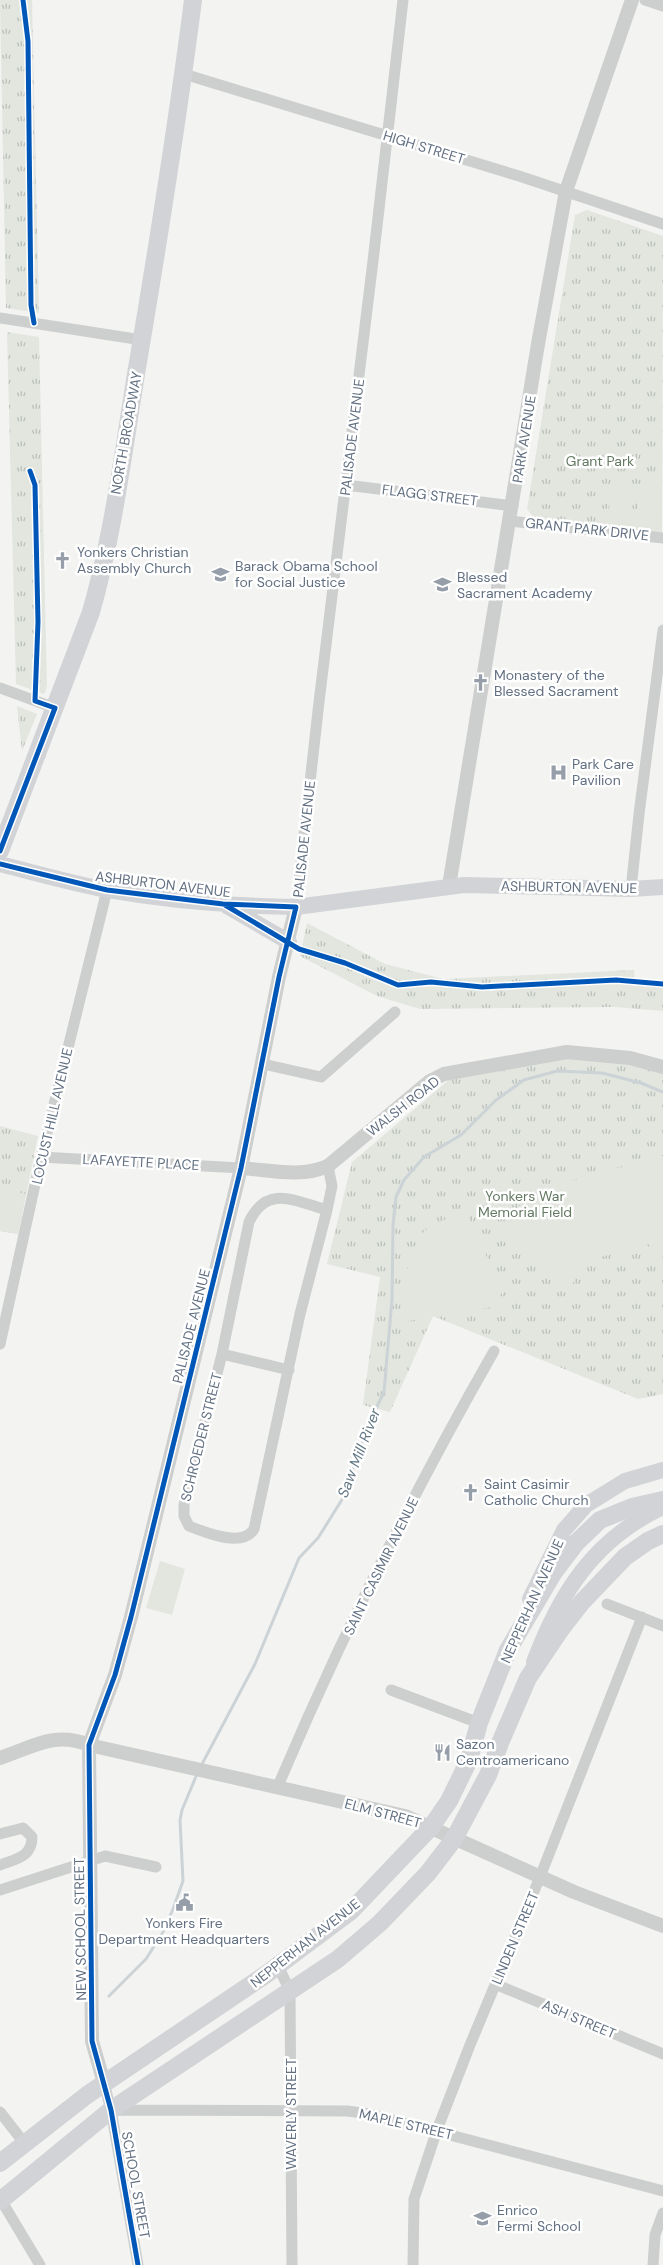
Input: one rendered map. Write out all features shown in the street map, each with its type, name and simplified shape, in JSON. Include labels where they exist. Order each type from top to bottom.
[{"type":"main road","name":"NORTH BROADWAY","points":[[0,851],[91,612],[98,588],[142,340],[184,74],[193,0]]},
{"type":"main road","name":"ASHBURTON AVENUE","points":[[0,864],[107,890],[223,904],[296,907],[449,886],[663,888]]},
{"type":"main road","points":[[223,904],[289,942]]},
{"type":"main road","name":"NEPPERHAN AVENUE","points":[[0,2163],[104,2083],[278,1966],[351,1911],[431,1827],[449,1801],[469,1760],[479,1723],[508,1650],[564,1530],[586,1505],[624,1481],[663,1470]]},
{"type":"main road","points":[[508,1650],[554,1572],[576,1543],[592,1526],[600,1520],[632,1507],[663,1500]]},
{"type":"main road","name":"NEPPERHAN AVENUE","points":[[1,2201],[111,2110],[338,1959],[380,1923],[428,1874],[454,1839],[488,1775],[552,1619],[567,1590],[592,1557],[618,1535],[648,1514],[663,1507]]},
{"type":"main road","points":[[528,1678],[585,1599],[625,1557],[648,1541],[663,1534]]},
{"type":"street","name":"PALISADE AVENUE","points":[[89,1745],[115,1675],[131,1617],[241,1168],[279,977],[296,907],[403,0]]},
{"type":"street","name":"PARK AVENUE","points":[[449,886],[540,334],[566,191],[632,0]]},
{"type":"street","points":[[645,0],[663,6]]},
{"type":"street","name":"HIGH STREET","points":[[184,74],[566,191],[663,224]]},
{"type":"street","points":[[0,318],[142,340]]},
{"type":"street","name":"FLAGG STREET","points":[[346,485],[513,506]]},
{"type":"street","name":"GRANT PARK DRIVE","points":[[510,521],[663,538]]},
{"type":"street","points":[[631,889],[659,691],[663,638]]},
{"type":"street","points":[[0,688],[54,708]]},
{"type":"street","name":"LOCUST HILL AVENUE","points":[[0,1344],[41,1157],[107,890]]},
{"type":"street","points":[[263,1064],[321,1078],[395,1012]]},
{"type":"street","name":"WALSH ROAD","points":[[241,1168],[303,1173],[318,1171],[328,1166],[430,1081],[444,1074],[567,1052],[630,1058],[663,1067]]},
{"type":"street","name":"LAFAYETTE PLACE","points":[[41,1157],[241,1168]]},
{"type":"street","name":"SCHROEDER STREET","points":[[327,1210],[286,1199],[274,1198],[263,1202],[255,1210],[249,1222],[222,1354],[184,1505],[186,1521],[189,1526],[234,1538],[244,1538],[251,1535],[254,1529],[300,1314],[327,1210],[332,1186],[328,1166]]},
{"type":"street","name":"SAINT CASIMIR AVENUE","points":[[278,1786],[332,1665],[384,1556],[494,1351]]},
{"type":"street","points":[[222,1354],[289,1370]]},
{"type":"street","points":[[607,1604],[663,1626]]},
{"type":"street","name":"LINDEN STREET","points":[[413,2265],[414,2199],[437,2130],[540,1877],[642,1617]]},
{"type":"street","points":[[391,1690],[479,1723]]},
{"type":"street","points":[[0,1758],[57,1738],[74,1739],[89,1745]]},
{"type":"street","name":"ELM STREET","points":[[89,1745],[405,1816],[540,1877],[663,1926]]},
{"type":"street","name":"NEW SCHOOL STREET","points":[[89,1745],[92,2041],[111,2110]]},
{"type":"street","points":[[0,1834],[23,1828],[32,1837],[30,1849],[25,1856],[0,1865]]},
{"type":"street","points":[[0,1890],[105,1856],[156,1867]]},
{"type":"street","name":"WAVERLY STREET","points":[[278,1966],[290,1991],[292,2265]]},
{"type":"street","name":"ASH STREET","points":[[495,1984],[663,2054]]},
{"type":"street","name":"MAPLE STREET","points":[[111,2110],[290,2110],[347,2111],[370,2114],[663,2190]]},
{"type":"street","name":"SCHOOL STREET","points":[[111,2110],[138,2265]]},
{"type":"street","points":[[0,2112],[25,2144]]},
{"type":"street","points":[[1,2201],[40,2265]]},
{"type":"street","points":[[653,2265],[654,2242],[663,2213]]},
{"type":"green space","points":[[0,0],[32,0],[39,313],[6,308]]},
{"type":"green space","name":"Grant Park","points":[[587,210],[663,236],[662,534],[534,518],[527,509],[575,215]]},
{"type":"green space","points":[[7,332],[39,337],[47,687],[44,694],[16,684]]},
{"type":"green space","points":[[613,481],[635,484],[630,526],[607,523]]},
{"type":"green space","points":[[640,484],[662,487],[657,529],[635,527]]},
{"type":"green space","points":[[17,706],[37,714],[22,751]]},
{"type":"green space","points":[[307,923],[385,964],[443,979],[634,970],[635,984],[663,986],[663,1011],[615,1007],[420,1009],[377,996],[300,956]]},
{"type":"green space","name":"Yonkers War Memorial Field","points":[[568,1054],[640,1064],[663,1071],[663,1394],[638,1399],[433,1316],[390,1412],[363,1405],[380,1277],[327,1264],[352,1162],[450,1079]]},
{"type":"green space","points":[[0,1126],[38,1136],[18,1234],[0,1231]]},
{"type":"green space","points":[[663,1156],[663,1257],[648,1244],[586,1261],[570,1288],[500,1235],[515,1211],[531,1196],[538,1193],[537,1190]]},
{"type":"green space","points":[[0,1188],[26,1194],[18,1234],[0,1231]]},
{"type":"green space","points":[[464,1209],[503,1291],[493,1307],[402,1322],[404,1276],[424,1231]]},
{"type":"green space","points":[[160,1561],[185,1569],[172,1615],[146,1608]]},
{"type":"waterway","name":"Saw Mill River","points":[[201,1766],[255,1664],[299,1558],[318,1538],[343,1498],[368,1425],[384,1392],[392,1299],[393,1225],[396,1197],[404,1180],[424,1157],[461,1135],[496,1100],[524,1080],[557,1071],[602,1073],[641,1083],[663,1092]]},
{"type":"waterway","name":"Saw Mill River","points":[[109,1996],[146,1959],[163,1932],[173,1909],[183,1881],[180,1820],[182,1810],[197,1774]]},
{"type":"cycle path","points":[[23,0],[28,41],[31,305],[34,323]]},
{"type":"cycle path","points":[[0,851],[55,708],[35,701],[38,622],[35,485],[30,471]]},
{"type":"cycle path","points":[[0,864],[107,890],[223,904],[296,907],[279,977],[241,1168],[131,1617],[115,1675],[89,1745],[92,2041],[111,2110],[138,2265]]},
{"type":"cycle path","points":[[225,905],[299,949],[345,963],[398,985],[431,982],[482,987],[616,980],[663,984]]},
{"type":"place","name":"Yonkers Christian Assembly Church","points":[[63,560]]},
{"type":"place","name":"Barack Obama School for Social Justice","points":[[221,574]]},
{"type":"place","name":"Blessed Sacrament Academy","points":[[443,585]]},
{"type":"place","name":"Monastery of the Blessed Sacrament","points":[[480,683]]},
{"type":"place","name":"Park Care Pavilion","points":[[558,772]]},
{"type":"place","name":"Saint Casimir Catholic Church","points":[[470,1492]]},
{"type":"place","name":"Sazon Centroamericano","points":[[442,1752]]},
{"type":"place","name":"Yonkers Fire Department Headquarters","points":[[184,1903]]},
{"type":"place","name":"Enrico Fermi School","points":[[483,2218]]}]
